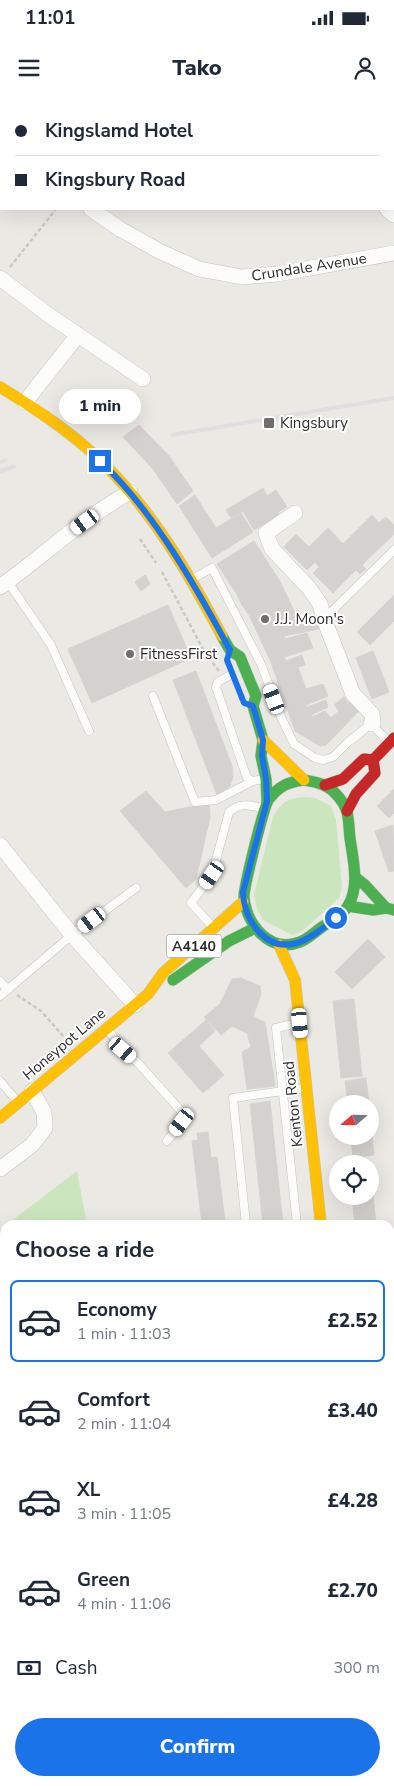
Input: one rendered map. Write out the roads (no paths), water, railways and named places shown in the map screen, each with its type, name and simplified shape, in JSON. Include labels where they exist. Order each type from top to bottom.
[{"type":"main road","points":[[0,387],[25,402],[80,441],[130,492],[190,580],[230,650],[240,656],[256,696],[248,705],[263,740],[304,780]]},
{"type":"main road","points":[[230,650],[227,660],[234,678]]},
{"type":"main road","points":[[263,740],[262,756],[266,779],[266,805],[245,878],[243,902],[247,916],[255,928],[268,940],[279,945],[298,943],[307,939],[336,918],[348,906],[355,877],[347,811],[342,801],[325,785],[304,780],[281,786],[266,805]]},
{"type":"main road","points":[[373,760],[392,741]]},
{"type":"main road","points":[[325,785],[344,779],[364,759],[373,760]]},
{"type":"main road","points":[[347,811],[356,794],[375,773],[373,760]]},
{"type":"main road","points":[[355,877],[390,909]]},
{"type":"main road","name":"Honeypot Lane","points":[[0,1118],[148,994],[164,974],[243,902]]},
{"type":"main road","points":[[348,906],[373,910],[390,909]]},
{"type":"main road","name":"Honeypot Lane","points":[[148,994],[179,977],[229,941],[255,928]]},
{"type":"main road","name":"Kenton Road","points":[[295,980],[307,939]]},
{"type":"main road","name":"Kenton Road","points":[[279,945],[295,980],[320,1220]]},
{"type":"street","name":"Crundale Avenue","points":[[93,210],[120,229],[159,251],[200,269],[242,277],[277,274],[394,253]]},
{"type":"street","points":[[0,278],[78,335],[143,379]]},
{"type":"street","points":[[25,402],[78,335]]},
{"type":"street","points":[[4,585],[85,522],[130,492]]},
{"type":"street","points":[[296,514],[266,533],[272,549],[309,588],[320,604],[353,694],[372,714],[373,723],[371,724]]},
{"type":"street","points":[[0,845],[72,935],[135,1005]]},
{"type":"street","points":[[0,1169],[32,1145],[45,1128],[44,1112],[32,1091]]},
{"type":"lane","points":[[324,619],[394,550]]},
{"type":"lane","points":[[190,580],[212,568],[261,664],[281,717],[294,744],[315,758],[324,760],[332,757],[371,724],[392,741]]},
{"type":"lane","points":[[4,585],[51,645],[89,732]]},
{"type":"lane","points":[[234,678],[218,682],[216,687],[247,778],[253,781]]},
{"type":"lane","points":[[153,696],[195,802],[216,800],[253,781],[266,779]]},
{"type":"lane","points":[[214,929],[191,903],[212,875],[229,812],[234,807],[242,804],[266,805]]},
{"type":"lane","points":[[0,996],[72,935],[136,888]]},
{"type":"lane","points":[[0,981],[8,990]]},
{"type":"lane","points":[[296,1220],[276,1028],[300,1023]]},
{"type":"lane","points":[[106,1029],[123,1050],[138,1063],[181,1111],[183,1116],[182,1122],[167,1141]]},
{"type":"lane","points":[[0,1081],[18,1102]]},
{"type":"lane","points":[[245,1220],[233,1098],[306,1088]]},
{"type":"railway","points":[[172,435],[394,398]]},
{"type":"railway","points":[[0,462],[6,460]]},
{"type":"railway","points":[[0,471],[14,467]]},
{"type":"place","name":"Kingsbury","points":[[269,423]]},
{"type":"place","name":"J.J. Moon's","points":[[265,619]]},
{"type":"place","name":"FitnessFirst","points":[[130,654]]}]
